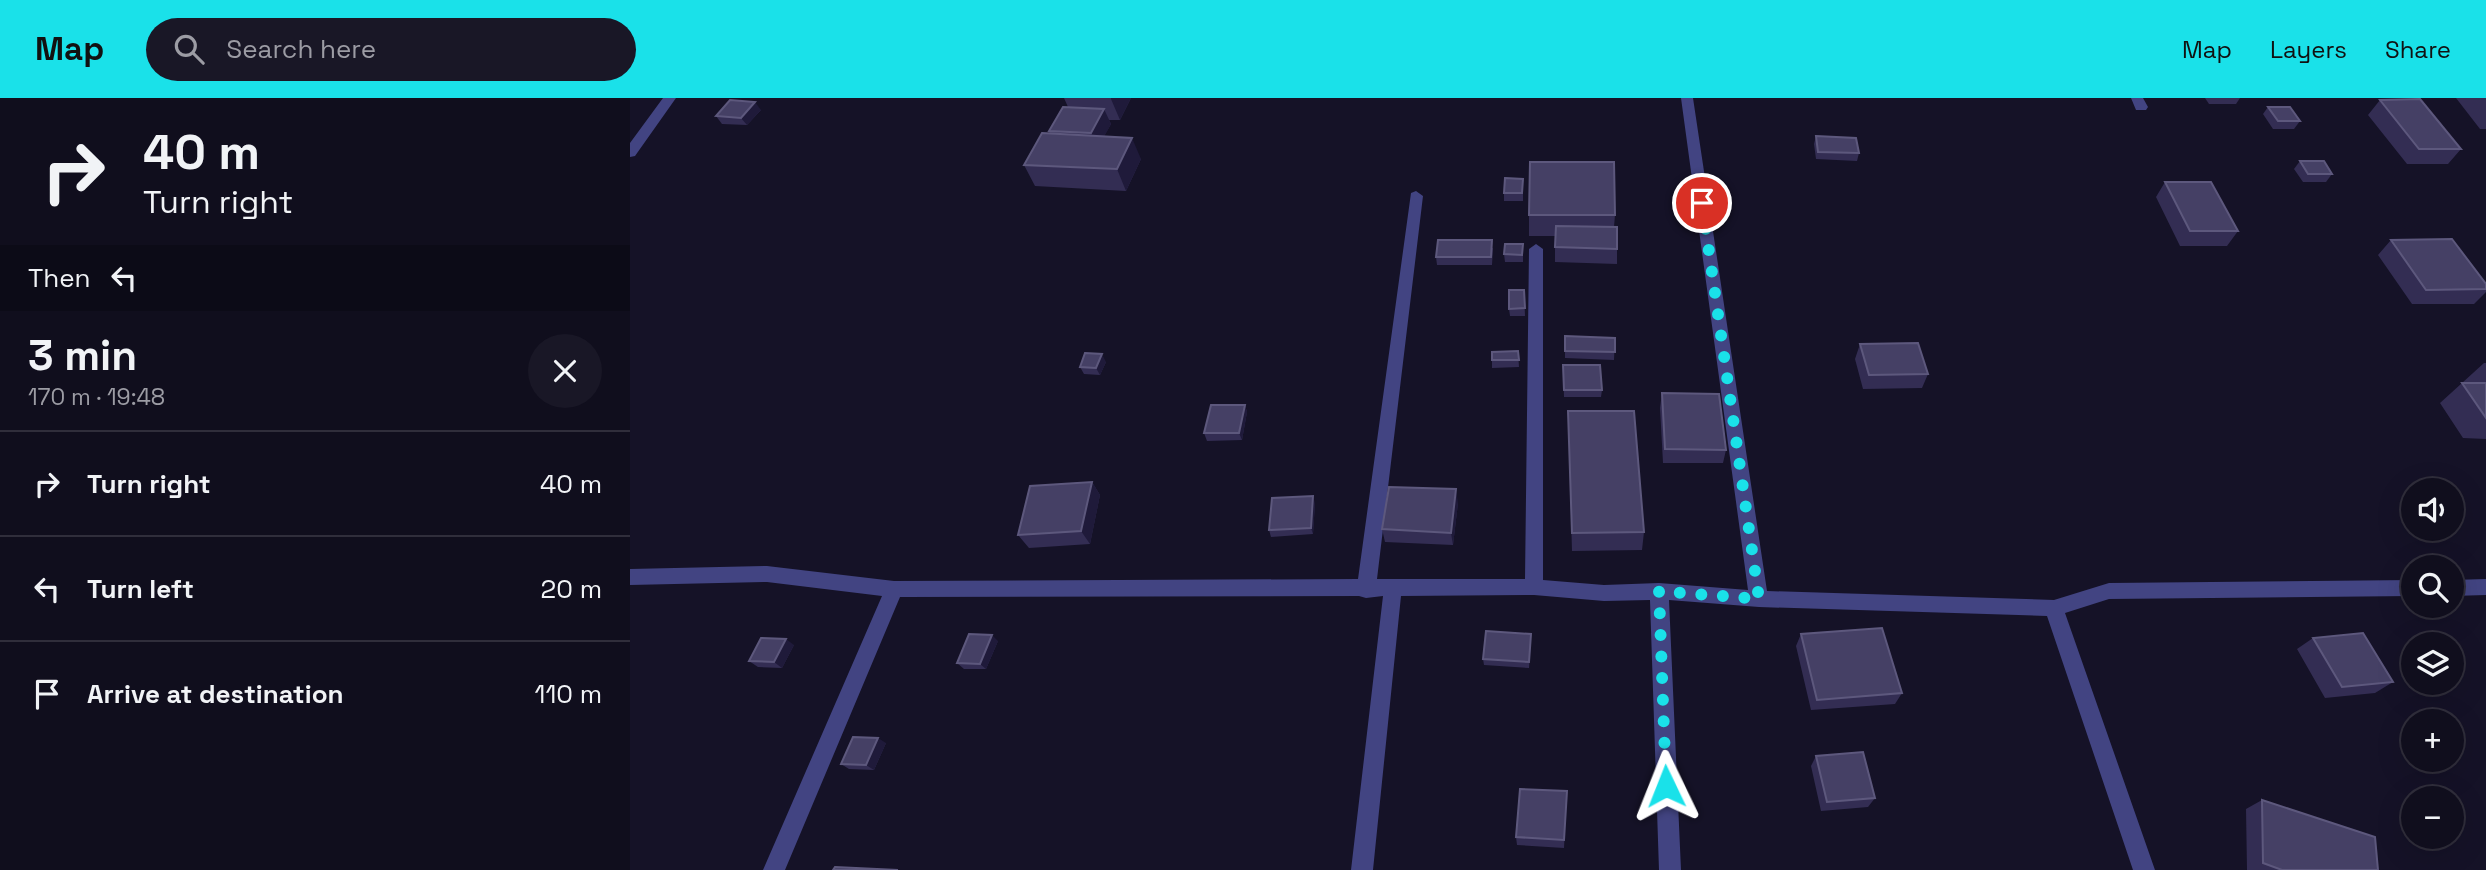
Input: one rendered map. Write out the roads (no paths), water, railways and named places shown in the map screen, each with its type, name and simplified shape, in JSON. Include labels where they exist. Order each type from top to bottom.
[{"type":"street","points":[[630,153],[670,98]]},
{"type":"street","points":[[1687,98],[1759,599]]},
{"type":"street","points":[[1366,590],[1416,196]]},
{"type":"street","points":[[1534,587],[1536,249]]},
{"type":"street","points":[[630,577],[767,574],[894,589],[1366,590],[1393,586],[1534,587],[1604,593],[1659,591],[1759,599],[2054,608],[2109,591],[2401,588]]},
{"type":"street","points":[[1363,870],[1393,586]]},
{"type":"street","points":[[2464,588],[2486,587]]},
{"type":"street","points":[[774,870],[894,589]]},
{"type":"street","points":[[1659,591],[1670,870]]},
{"type":"street","points":[[2054,608],[2144,870]]}]
